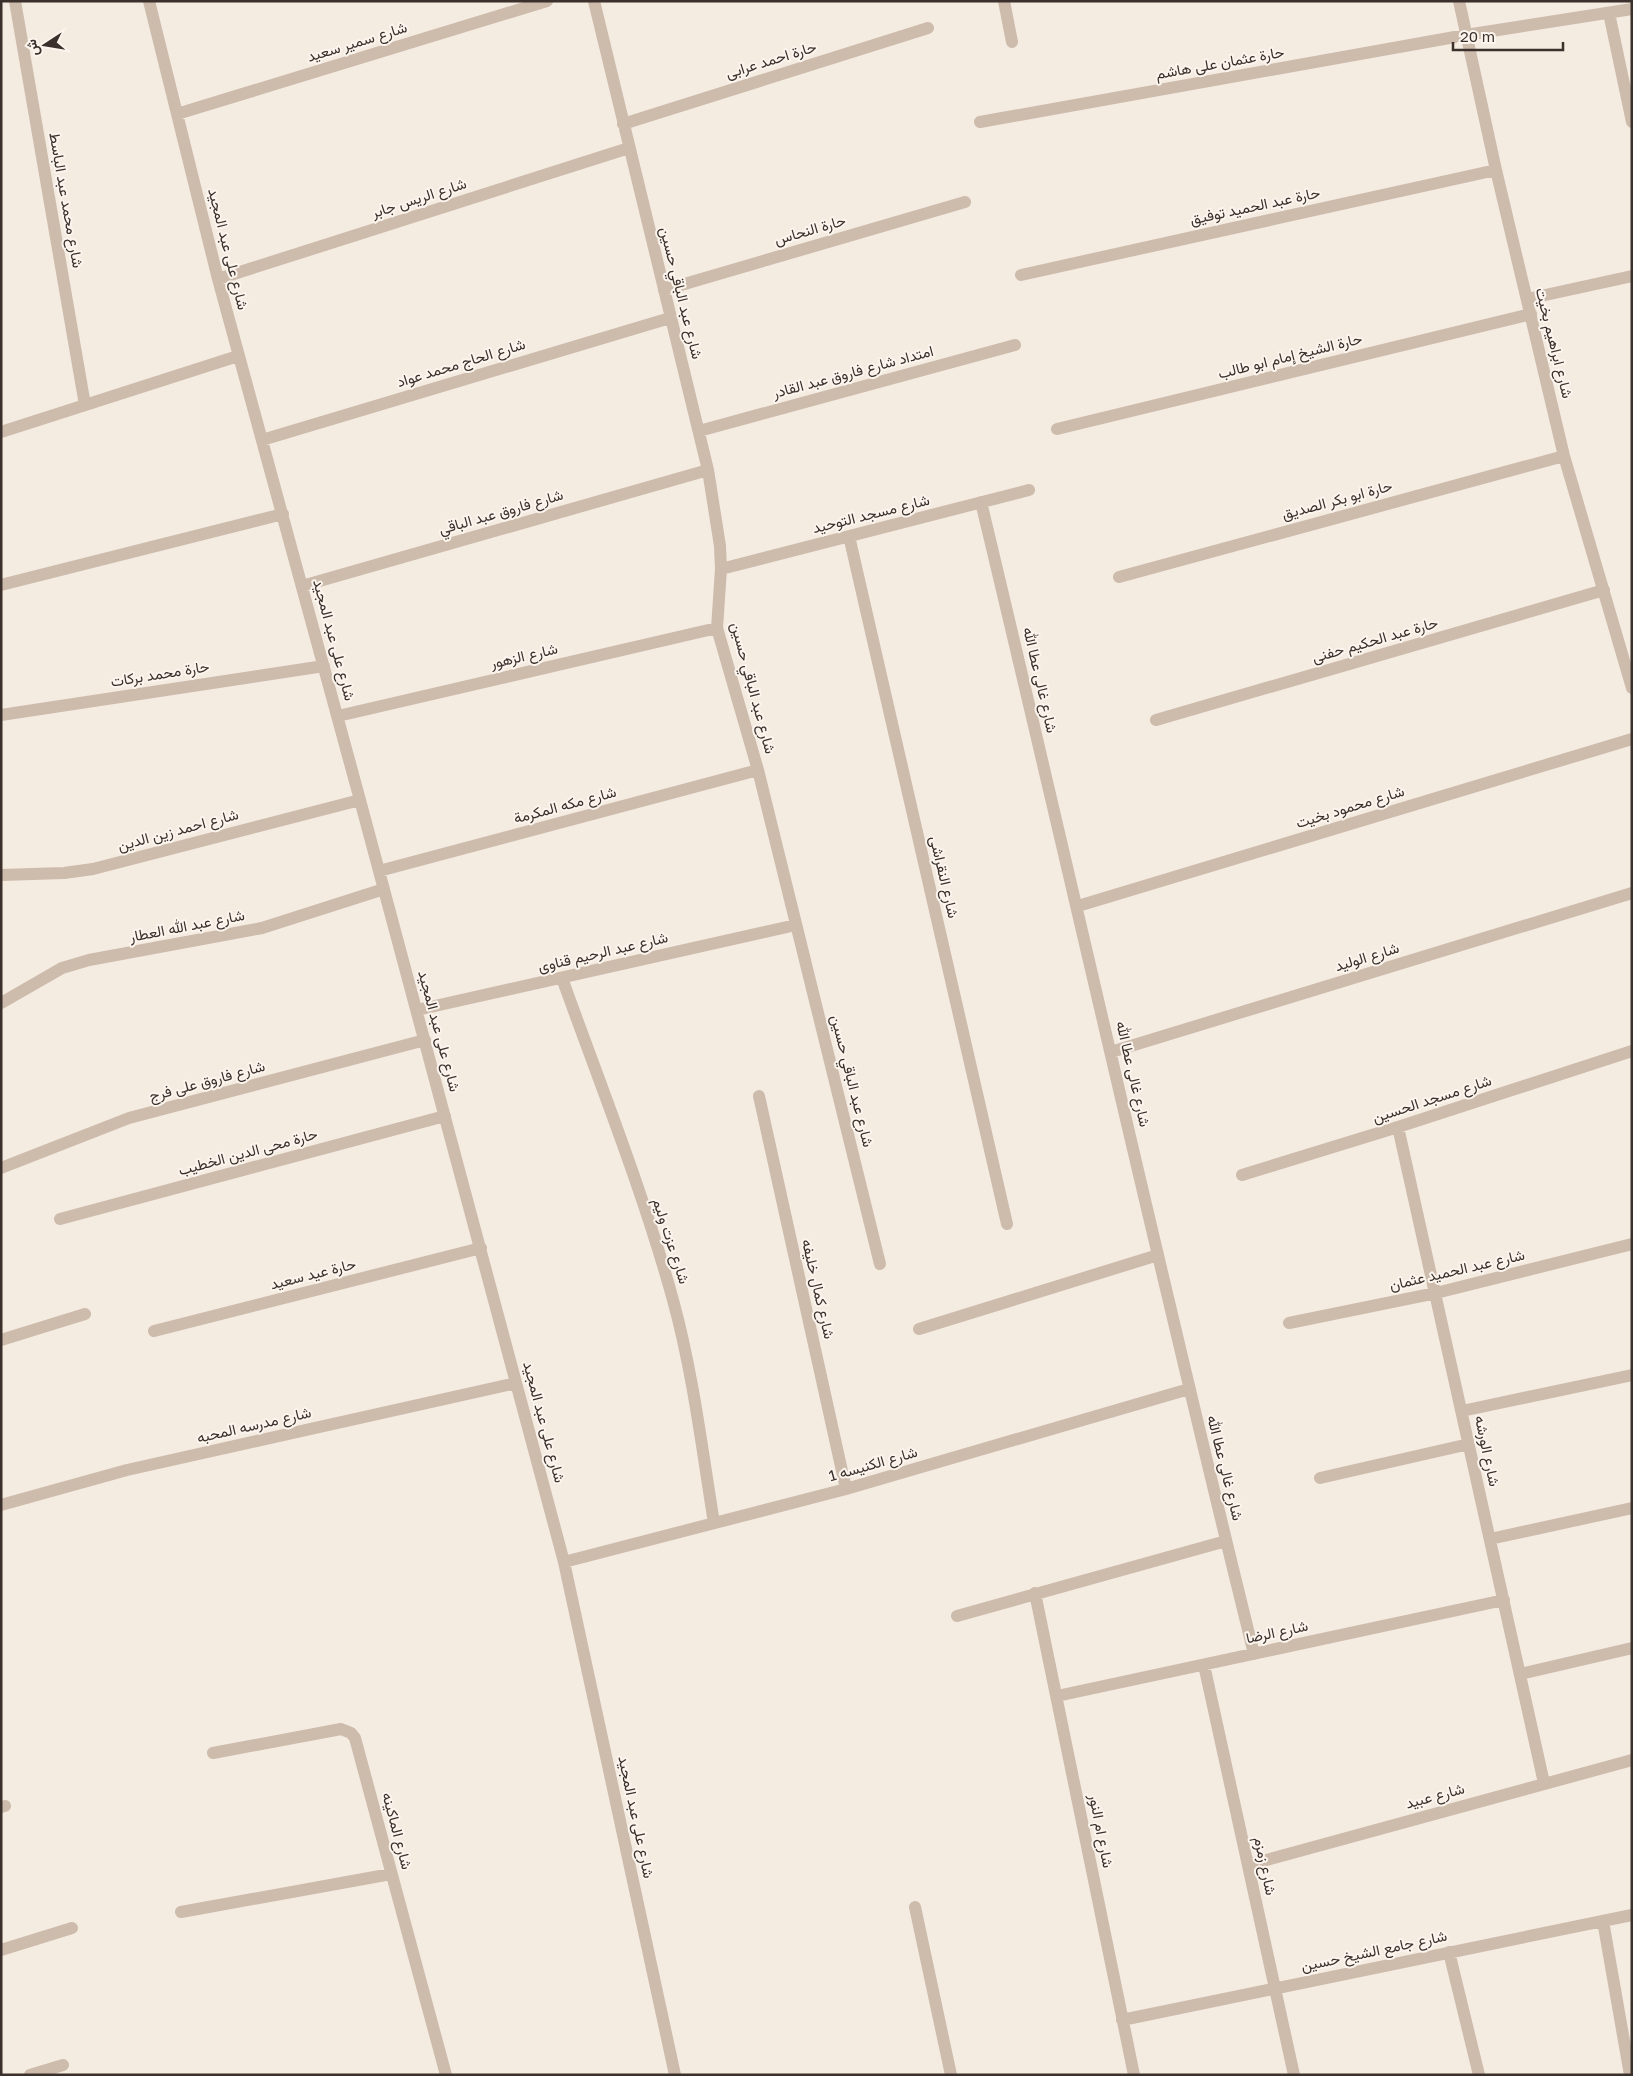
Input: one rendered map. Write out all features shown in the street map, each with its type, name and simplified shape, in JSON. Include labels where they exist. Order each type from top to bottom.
[{"type":"street","name":"شارع محمد عبد الباسط","points":[[15,1],[85,405]]},
{"type":"street","name":"شارع على عبد المجيد","points":[[149,1],[238,356],[338,716],[564,1562],[675,2075]]},
{"type":"street","name":"شارع سمير سعيد","points":[[177,114],[547,1]]},
{"type":"street","name":"شارع عبد الباقي حسين","points":[[594,1],[708,470],[720,546],[721,569],[718,628],[758,770],[880,1264]]},
{"type":"street","points":[[1004,1],[1012,42]]},
{"type":"street","name":"شارع ابراهيم بخيت","points":[[1459,1],[1496,170],[1564,456],[1632,688]]},
{"type":"street","name":"حارة عثمان على هاشم","points":[[980,122],[1466,35],[1632,9]]},
{"type":"street","points":[[1609,13],[1632,122]]},
{"type":"street","name":"حارة احمد عرابى","points":[[624,124],[928,28]]},
{"type":"street","name":"شارع الريس جابر","points":[[218,279],[629,148]]},
{"type":"street","name":"حارة عبد الحميد توفيق","points":[[1021,275],[1496,170]]},
{"type":"street","name":"حارة النحاس","points":[[664,290],[965,202]]},
{"type":"street","points":[[1527,299],[1632,276]]},
{"type":"street","name":"حارة الشيخ إمام ابو طالب","points":[[1057,429],[1531,314]]},
{"type":"street","name":"شارع الحاج محمد عواد","points":[[262,440],[670,318]]},
{"type":"street","name":"امتداد شارع فاروق عبد القادر","points":[[699,431],[1015,345]]},
{"type":"street","points":[[1,432],[238,356]]},
{"type":"street","name":"حارة ابو بكر الصديق","points":[[1119,577],[1564,456]]},
{"type":"street","name":"شارع فاروق عبد الباقي","points":[[302,586],[708,470]]},
{"type":"street","name":"شارع مسجد التوحيد","points":[[721,569],[1029,490]]},
{"type":"street","name":"شارع غالى عطا الله","points":[[981,502],[1078,906],[1189,1389],[1254,1654]]},
{"type":"street","points":[[1,585],[282,514]]},
{"type":"street","name":"شارع النقراشى","points":[[849,536],[1007,1224]]},
{"type":"street","name":"حارة عبد الحكيم حفنى","points":[[1156,720],[1604,590]]},
{"type":"street","name":"شارع الزهور","points":[[338,716],[718,628]]},
{"type":"street","name":"حارة محمد بركات","points":[[1,715],[324,666]]},
{"type":"street","name":"شارع محمود بخيت","points":[[1078,906],[1632,739]]},
{"type":"street","name":"شارع مكه المكرمة","points":[[379,871],[758,770]]},
{"type":"street","name":"شارع احمد زين الدين","points":[[1,875],[64,873],[93,869],[360,800]]},
{"type":"street","name":"شارع عبد الله العطار","points":[[1,1003],[62,968],[89,960],[262,928],[384,889]]},
{"type":"street","name":"شارع الوليد","points":[[1111,1052],[1632,893]]},
{"type":"street","name":"شارع عبد الرحيم قناوى","points":[[417,1010],[796,925]]},
{"type":"street","name":"شارع عزت وليم","points":[[562,978],[650,1225],[673,1301],[691,1379],[714,1523]]},
{"type":"street","name":"شارع فاروق على فرج","points":[[1,1168],[129,1118],[425,1040]]},
{"type":"street","name":"شارع مسجد الحسين","points":[[1242,1174],[1398,1127],[1632,1050]]},
{"type":"street","name":"شارع كمال خليفه","points":[[759,1096],[846,1489]]},
{"type":"street","name":"حارة محى الدين الخطيب","points":[[60,1219],[445,1116]]},
{"type":"street","name":"شارع الورشه","points":[[1398,1127],[1544,1783]]},
{"type":"street","name":"شارع عبد الحميد عثمان","points":[[1288,1323],[1436,1293],[1632,1244]]},
{"type":"street","name":"حارة عيد سعيد","points":[[154,1331],[481,1248]]},
{"type":"street","points":[[919,1329],[1158,1255]]},
{"type":"street","points":[[1,1340],[85,1314]]},
{"type":"street","points":[[1462,1411],[1632,1375]]},
{"type":"street","name":"شارع مدرسه المحبه","points":[[1,1505],[127,1470],[516,1383]]},
{"type":"street","name":"شارع الكنيسه 1","points":[[564,1562],[846,1489],[1189,1389]]},
{"type":"street","points":[[1320,1478],[1469,1444]]},
{"type":"street","points":[[1490,1539],[1632,1508]]},
{"type":"street","points":[[957,1616],[1226,1541]]},
{"type":"street","name":"شارع ام النور","points":[[1036,1593],[1134,2075]]},
{"type":"street","name":"شارع الرضا","points":[[1057,1696],[1504,1600]]},
{"type":"street","points":[[1520,1674],[1632,1648]]},
{"type":"street","name":"شارع زمزم","points":[[1204,1665],[1294,2075]]},
{"type":"street","name":"شارع الماكينه","points":[[214,1753],[340,1729],[351,1733],[355,1738],[446,2075]]},
{"type":"street","name":"شارع عبيد","points":[[1248,1865],[1632,1760]]},
{"type":"street","points":[[181,1912],[391,1874]]},
{"type":"street","points":[[916,1907],[952,2075]]},
{"type":"street","name":"شارع جامع الشيخ حسين","points":[[1122,2020],[1632,1915]]},
{"type":"street","points":[[1603,1921],[1630,2075]]},
{"type":"street","points":[[1,1950],[72,1928]]},
{"type":"street","points":[[1449,1952],[1478,2075]]},
{"type":"street","points":[[30,2075],[63,2064]]}]
